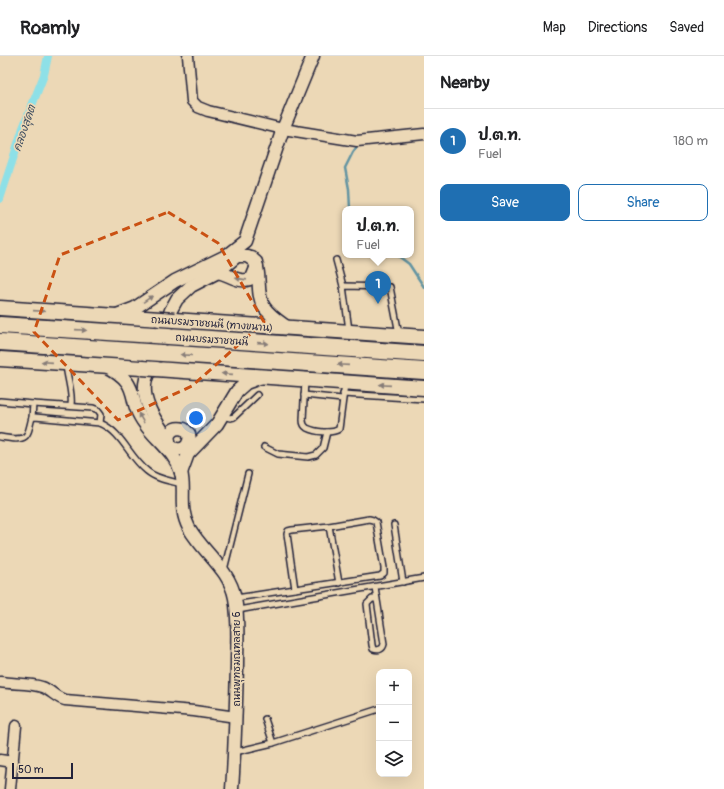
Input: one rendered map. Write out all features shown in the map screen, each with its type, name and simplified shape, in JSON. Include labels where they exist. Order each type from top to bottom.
[{"type":"highway","name":"ถนนบรมราชชนนี","points":[[0,325],[424,354]]},
{"type":"highway","name":"ถนนบรมราชชนนี","points":[[0,342],[424,371]]},
{"type":"main road","name":"ถนนบรมราชชนนี (ทางขนาน)","points":[[0,308],[424,337]]},
{"type":"main road","points":[[0,359],[305,379],[344,392],[424,388]]},
{"type":"street","points":[[188,56],[192,101],[198,107],[208,111],[283,129],[357,141],[424,134]]},
{"type":"street","points":[[288,328],[269,313],[262,303],[255,261],[246,248],[245,241],[283,129],[313,56]]},
{"type":"street","points":[[113,316],[135,308],[176,281],[226,256],[245,241]]},
{"type":"street","points":[[226,256],[242,252],[255,261]]},
{"type":"street","points":[[176,459],[169,443],[146,403],[144,388],[171,310],[177,299],[191,286],[218,272],[237,256],[247,256],[255,261]]},
{"type":"street","points":[[218,272],[228,274],[238,280],[246,280],[252,278],[255,261]]},
{"type":"street","name":"ถนนพุทธมณฑลสาย 6","points":[[106,366],[123,377],[128,383],[140,416],[176,459],[181,478],[184,515],[189,528],[224,571],[232,587],[236,604],[236,717],[232,789]]},
{"type":"street","name":"ถนนพุทธมณฑลสาย 6","points":[[181,478],[188,454],[223,416],[237,392],[242,386],[252,380],[263,377]]},
{"type":"street","points":[[169,443],[170,432],[176,428],[180,428],[184,429],[189,434],[190,438],[188,445]]},
{"type":"street","points":[[152,432],[175,448],[179,449],[201,440]]},
{"type":"street","points":[[0,682],[40,686],[49,690],[59,699],[65,700],[194,711],[236,717]]},
{"type":"street","points":[[10,789],[16,726]]},
{"type":"street","points":[[0,760],[13,762]]},
{"type":"lane","points":[[336,260],[343,286],[349,332]]},
{"type":"lane","points":[[343,286],[390,287],[399,336]]},
{"type":"lane","points":[[66,363],[67,376],[72,394],[71,406]]},
{"type":"lane","points":[[305,379],[303,420],[306,427],[327,432],[336,431],[339,429],[344,392]]},
{"type":"lane","points":[[304,395],[344,392],[424,399]]},
{"type":"lane","points":[[223,416],[230,418],[234,417],[257,395]]},
{"type":"lane","points":[[0,401],[93,408],[98,410],[101,414],[100,423]]},
{"type":"lane","points":[[0,437],[20,439],[25,437],[28,433],[32,418],[33,404]]},
{"type":"lane","points":[[32,418],[100,423],[107,426],[114,432],[147,472],[181,478]]},
{"type":"lane","points":[[264,447],[278,454],[308,457],[316,455],[323,448],[327,432]]},
{"type":"lane","points":[[224,571],[248,474]]},
{"type":"lane","points":[[236,604],[295,589],[380,576],[384,573],[384,568],[376,522],[369,519],[288,531],[287,541],[295,589]]},
{"type":"lane","points":[[394,525],[404,582]]},
{"type":"lane","points":[[329,526],[339,583]]},
{"type":"lane","points":[[236,604],[375,587],[424,578]]},
{"type":"lane","points":[[375,587],[377,599],[384,644],[380,650],[374,649],[372,645],[367,604],[372,599],[377,599]]},
{"type":"lane","points":[[234,752],[273,743],[376,710]]},
{"type":"lane","points":[[265,719],[273,743]]},
{"type":"highlighted area","points":[[168,212],[218,243],[264,322],[192,386],[118,420],[34,332],[60,255]]},
{"type":"waterway","name":"คลองสุคต","points":[[0,199],[23,128],[44,75],[48,56]]},
{"type":"waterway","points":[[350,206],[349,189],[345,168],[356,148]]},
{"type":"waterway","points":[[401,258],[409,264],[424,287]]},
{"type":"place","name":"ป.ต.ท.","points":[[378,304]]}]
